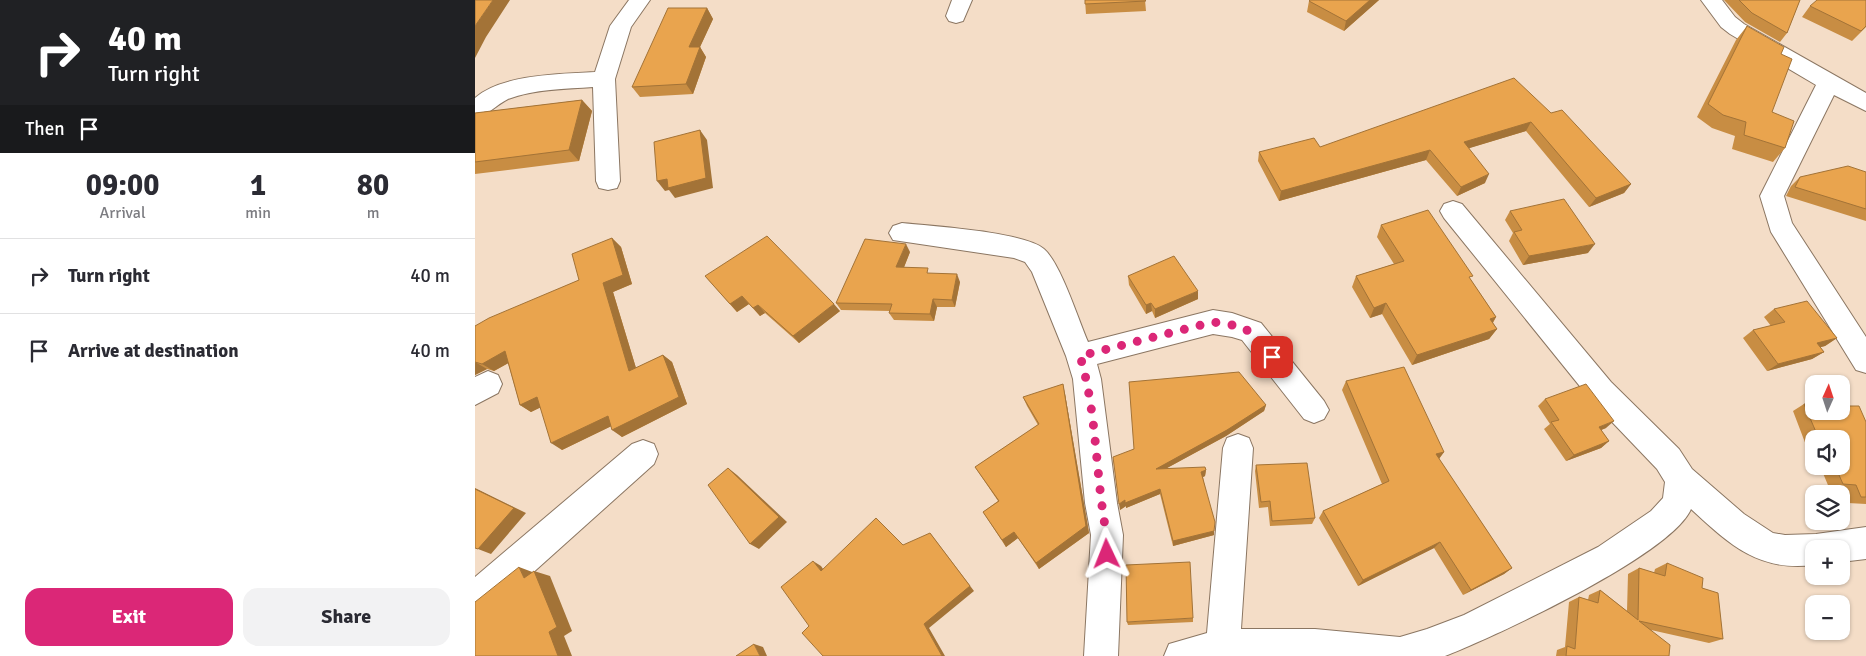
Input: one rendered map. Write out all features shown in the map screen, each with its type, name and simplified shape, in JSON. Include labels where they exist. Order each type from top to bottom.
[{"type":"street","points":[[608,181],[604,79],[621,26],[640,0]]},
{"type":"street","points":[[1711,0],[1728,22],[1737,29],[1866,103]]},
{"type":"street","points":[[475,111],[493,96],[522,88],[604,79]]},
{"type":"street","points":[[1829,82],[1772,196],[1780,226],[1866,361]]},
{"type":"street","points":[[1453,211],[1590,378],[1668,459],[1681,479],[1741,531],[1769,547],[1793,552],[1805,550]]},
{"type":"street","points":[[902,233],[1016,248],[1034,255],[1043,267],[1054,289],[1080,356],[1090,394],[1101,503],[1107,535],[1101,656]]},
{"type":"street","points":[[1080,356],[1213,322],[1233,325],[1251,331],[1314,410]]},
{"type":"street","points":[[1223,646],[1238,448]]},
{"type":"street","points":[[475,597],[506,574],[643,454]]},
{"type":"street","points":[[1181,656],[1223,646],[1315,646],[1371,654],[1400,654],[1427,646],[1473,628],[1609,558],[1662,522],[1677,504],[1681,479]]},
{"type":"street","points":[[1850,545],[1866,543]]},
{"type":"building","points":[[475,0],[493,0],[475,26]]},
{"type":"building","points":[[1085,0],[1145,0],[1146,1],[1085,4]]},
{"type":"building","points":[[1310,0],[1370,0],[1346,21]]},
{"type":"building","points":[[1739,0],[1800,0],[1787,33],[1752,13]]},
{"type":"building","points":[[1817,0],[1866,0],[1866,26],[1861,31],[1810,6]]},
{"type":"building","points":[[668,8],[707,8],[689,47],[700,47],[686,84],[632,87]]},
{"type":"building","points":[[1747,26],[1784,47],[1781,54],[1792,59],[1772,112],[1794,121],[1785,148],[1744,135],[1746,122],[1723,115],[1708,104]]},
{"type":"building","points":[[1514,78],[1551,113],[1562,110],[1631,184],[1596,198],[1531,122],[1464,142],[1489,174],[1461,187],[1430,150],[1281,191],[1259,152],[1314,138],[1320,147]]},
{"type":"building","points":[[582,100],[569,150],[475,162],[475,113]]},
{"type":"building","points":[[700,130],[706,178],[668,188],[667,179],[657,181],[654,142]]},
{"type":"building","points":[[1848,166],[1866,172],[1866,209],[1795,187],[1800,177]]},
{"type":"building","points":[[1564,199],[1595,244],[1529,256],[1514,232],[1522,230],[1510,211]]},
{"type":"building","points":[[1428,210],[1473,276],[1469,277],[1496,317],[1490,319],[1497,329],[1417,355],[1386,303],[1374,308],[1356,276],[1404,261],[1381,225]]},
{"type":"building","points":[[767,236],[834,304],[793,336],[758,305],[753,308],[742,296],[730,304],[705,276]]},
{"type":"building","points":[[612,238],[623,275],[603,283],[629,371],[663,355],[679,397],[612,430],[608,416],[551,443],[537,397],[520,405],[505,351],[482,364],[475,362],[475,326],[489,318],[579,280],[572,254]]},
{"type":"building","points":[[865,239],[906,244],[896,267],[928,268],[927,273],[957,274],[952,300],[933,299],[930,314],[889,313],[892,304],[836,303]]},
{"type":"building","points":[[1174,256],[1198,291],[1155,309],[1151,303],[1146,305],[1128,276]]},
{"type":"building","points":[[1807,301],[1837,338],[1817,343],[1824,352],[1778,364],[1753,330],[1785,322],[1774,309]]},
{"type":"building","points":[[1404,367],[1444,452],[1436,454],[1512,568],[1471,590],[1440,542],[1363,580],[1323,511],[1389,481],[1346,381]]},
{"type":"building","points":[[1239,372],[1266,405],[1227,430],[1156,469],[1205,467],[1206,470],[1201,472],[1215,522],[1214,531],[1173,541],[1160,489],[1125,503],[1125,500],[1119,504],[1113,457],[1134,449],[1129,382]]},
{"type":"building","points":[[1063,384],[1086,526],[1036,563],[1014,532],[1002,540],[983,512],[999,501],[975,467],[1039,424],[1023,397]]},
{"type":"building","points":[[1586,384],[1614,421],[1599,427],[1609,441],[1574,455],[1551,422],[1559,420],[1545,399]]},
{"type":"building","points":[[1850,406],[1859,406],[1866,422],[1866,497],[1861,497],[1856,485],[1843,484],[1839,475],[1850,475],[1850,430],[1815,430],[1811,420],[1850,420]]},
{"type":"building","points":[[1307,463],[1315,518],[1272,521],[1270,501],[1261,502],[1256,465]]},
{"type":"building","points":[[728,468],[779,517],[750,544],[708,485]]},
{"type":"building","points":[[475,489],[514,508],[478,549],[475,548]]},
{"type":"building","points":[[876,518],[903,545],[930,533],[970,586],[924,624],[942,656],[823,656],[802,633],[809,626],[781,587],[813,561],[821,571]]},
{"type":"building","points":[[1190,562],[1193,618],[1127,622],[1126,565]]},
{"type":"building","points":[[1667,563],[1703,578],[1702,588],[1718,593],[1723,639],[1639,621],[1670,645],[1669,656],[1566,656],[1567,646],[1575,649],[1579,597],[1598,603],[1600,590],[1638,620],[1639,568],[1665,576]]},
{"type":"building","points":[[519,567],[524,578],[534,571],[557,627],[549,632],[558,656],[475,656],[475,602]]},
{"type":"building","points":[[754,644],[760,656],[736,656]]},
{"type":"route","points":[[1107,554],[1107,535],[1101,503],[1090,394],[1080,356],[1213,322],[1233,325],[1251,331],[1272,357]]}]
